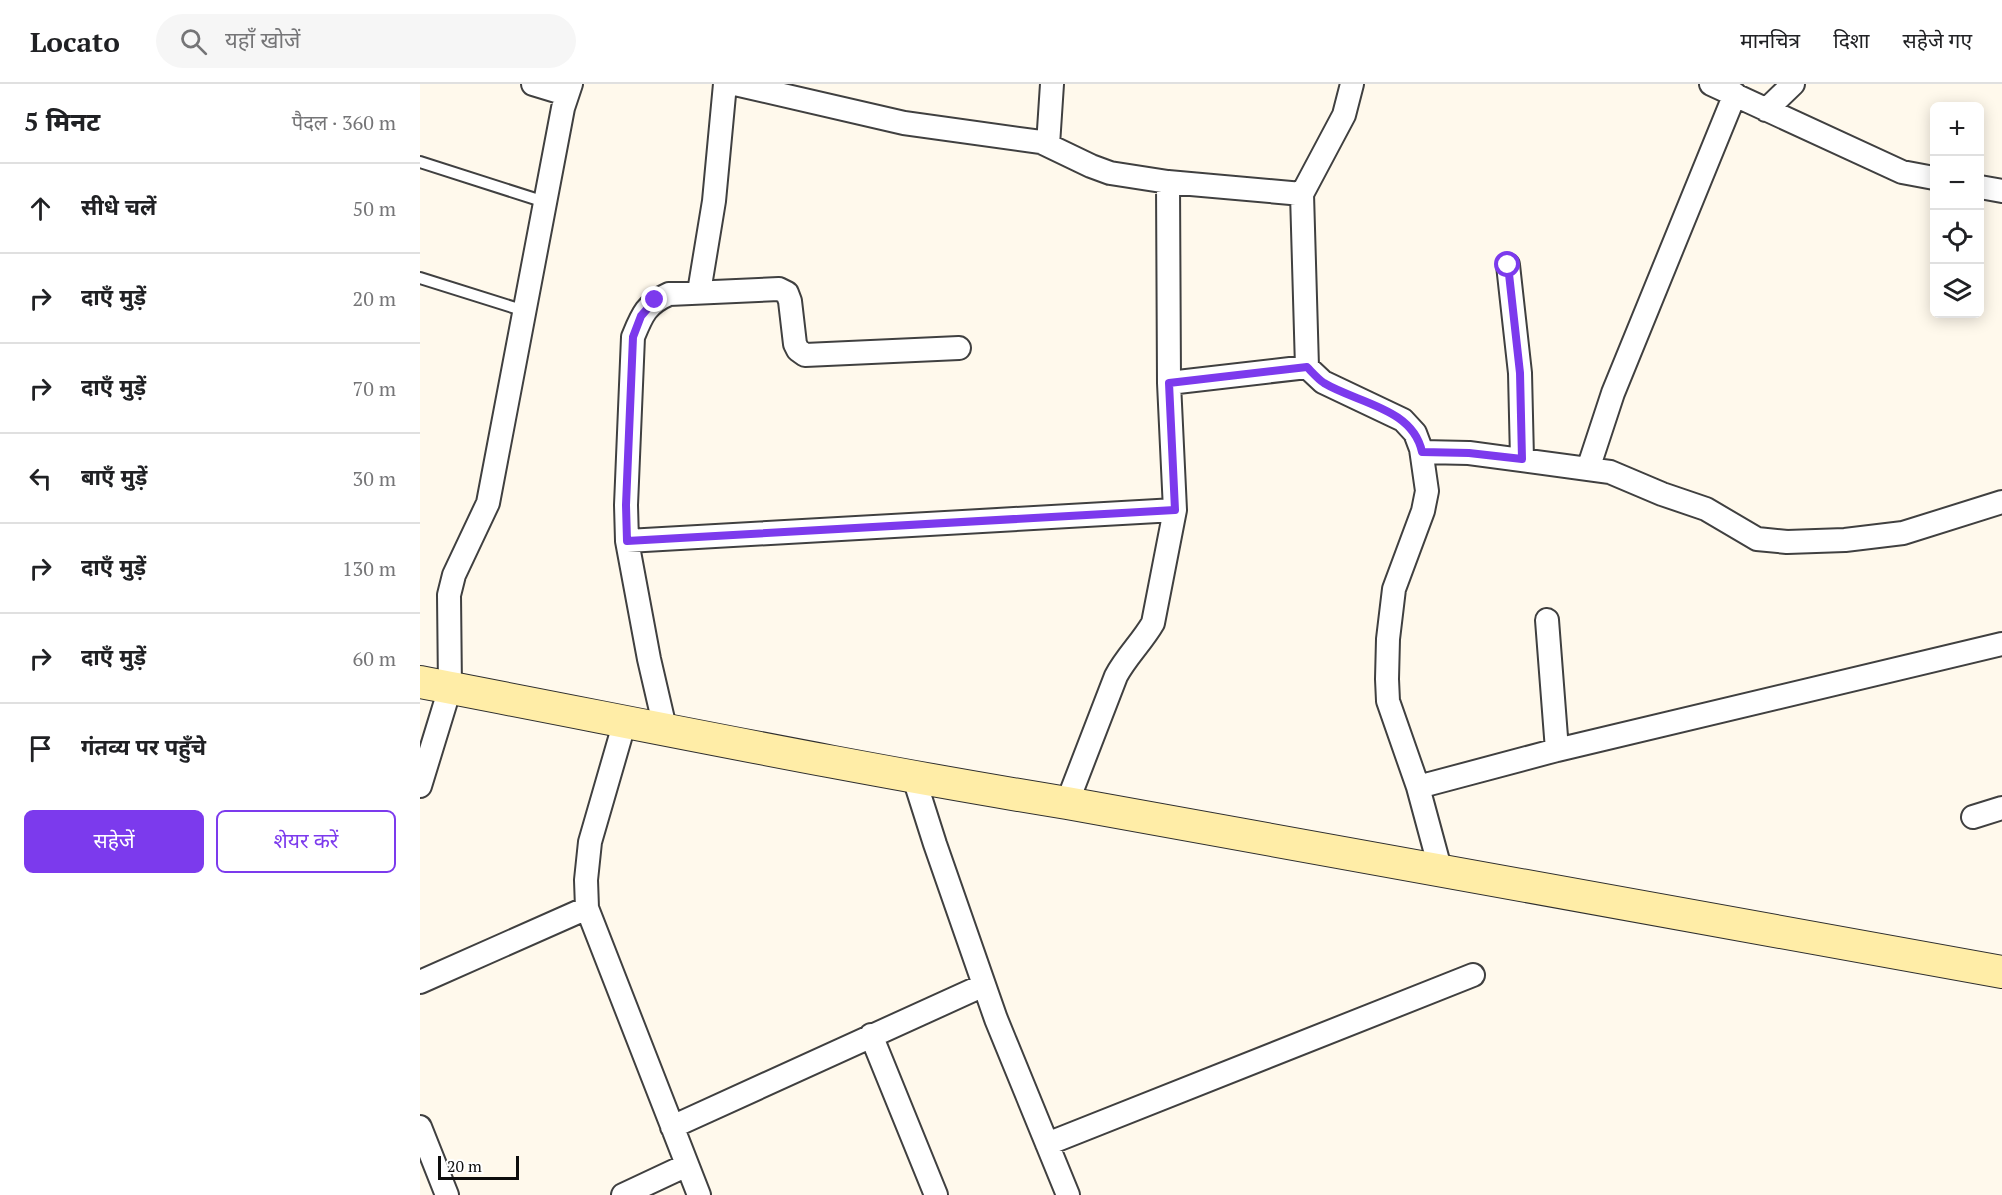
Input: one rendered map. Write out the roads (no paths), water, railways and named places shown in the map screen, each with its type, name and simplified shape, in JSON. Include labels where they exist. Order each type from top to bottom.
[{"type":"street","points":[[420,786],[450,688],[449,594],[454,575],[488,503],[545,202],[569,89],[533,84]]},
{"type":"street","points":[[699,292],[714,201],[725,84]]},
{"type":"street","points":[[735,84],[904,123],[1041,142],[1110,173],[1168,182],[1302,194]]},
{"type":"street","points":[[1048,145],[1052,84]]},
{"type":"street","points":[[1352,84],[1344,115],[1302,194],[1307,367],[1323,382],[1403,420],[1415,433],[1422,452],[1427,491],[1423,511],[1394,590],[1386,679],[1388,701],[1418,787],[1441,872]]},
{"type":"street","points":[[1711,84],[1902,172],[1930,177]]},
{"type":"street","points":[[1766,110],[1793,84]]},
{"type":"street","points":[[1588,469],[1613,393],[1735,94]]},
{"type":"street","points":[[1066,803],[1116,676],[1153,623],[1175,510],[1169,383],[1168,182]]},
{"type":"street","points":[[1984,188],[2002,191]]},
{"type":"street","points":[[1508,265],[1520,373],[1522,459]]},
{"type":"street","points":[[665,729],[627,541],[626,505],[633,337],[641,316],[655,300],[669,294],[779,289],[787,293],[795,344],[798,350],[805,355],[959,348]]},
{"type":"street","points":[[1169,383],[1307,367]]},
{"type":"street","points":[[1422,452],[1469,453],[1610,472],[1662,494],[1706,509],[1757,539],[1787,542],[1845,540],[1903,532],[2002,502]]},
{"type":"street","points":[[627,541],[1175,510]]},
{"type":"street","points":[[1547,620],[1557,750]]},
{"type":"street","points":[[1418,787],[1557,750],[2002,644]]},
{"type":"street","points":[[420,682],[914,778],[1066,803],[2002,972]]},
{"type":"street","points":[[625,721],[590,842],[586,908],[699,1195]]},
{"type":"street","points":[[914,778],[984,985],[1068,1195]]},
{"type":"street","points":[[1973,817],[2002,808]]},
{"type":"street","points":[[420,982],[586,908]]},
{"type":"street","points":[[1047,1144],[1473,975]]},
{"type":"street","points":[[672,1127],[984,985]]},
{"type":"street","points":[[872,1035],[936,1195]]},
{"type":"street","points":[[420,1127],[447,1195]]},
{"type":"street","points":[[623,1195],[687,1165]]},
{"type":"lane","points":[[420,162],[545,202]]},
{"type":"lane","points":[[420,278],[525,310]]}]
